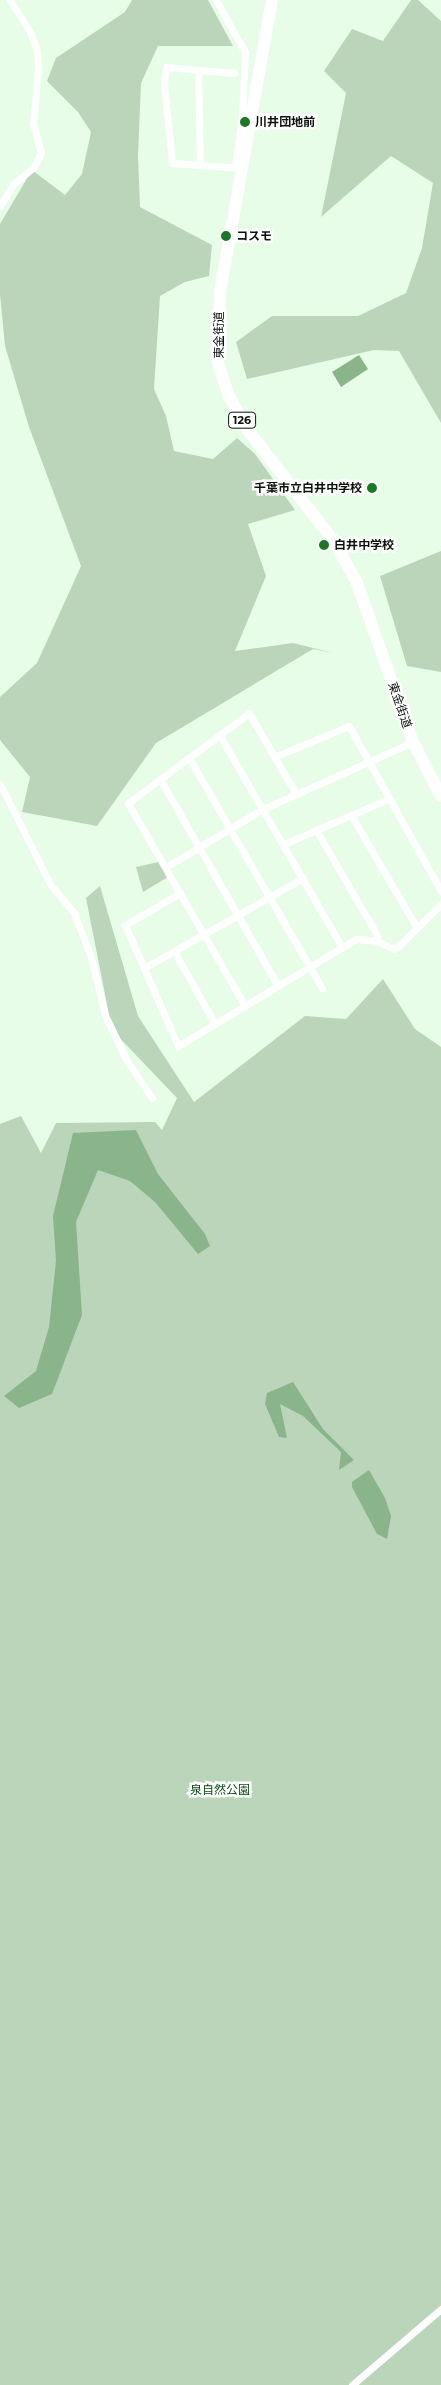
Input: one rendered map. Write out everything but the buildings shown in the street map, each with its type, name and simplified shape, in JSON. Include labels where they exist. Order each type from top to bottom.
[{"type":"highway","name":"東金街道","points":[[272,0],[239,167],[219,303],[217,345],[223,381],[247,429],[334,541],[345,560],[365,602],[413,742],[441,796]]},
{"type":"street","points":[[0,206],[13,184],[33,168],[41,154],[33,124],[38,69],[36,51],[30,32],[10,0]]},
{"type":"street","points":[[216,0],[245,52],[239,167],[172,164],[164,84],[166,67],[234,73]]},
{"type":"street","points":[[198,70],[200,164]]},
{"type":"street","points":[[245,1006],[128,803],[249,714],[296,794]]},
{"type":"street","points":[[274,757],[349,726],[367,762],[441,891]]},
{"type":"street","points":[[220,736],[342,947]]},
{"type":"street","points":[[166,867],[263,809],[413,742]]},
{"type":"street","points":[[189,758],[322,988]]},
{"type":"street","points":[[160,779],[278,986]]},
{"type":"street","points":[[0,784],[50,884],[74,914],[91,957],[105,1015],[127,1062],[152,1098]]},
{"type":"street","points":[[284,844],[388,799]]},
{"type":"street","points":[[351,815],[417,928]]},
{"type":"street","points":[[316,830],[377,935],[377,941]]},
{"type":"street","points":[[144,968],[303,878]]},
{"type":"street","points":[[180,893],[125,925],[178,1046],[342,947],[364,938],[377,941],[394,949],[441,904]]},
{"type":"street","points":[[174,952],[215,1024]]},
{"type":"street","points":[[352,2385],[441,2309]]},
{"type":"green space","points":[[132,0],[208,0],[233,46],[158,46],[141,83],[138,156],[140,207],[212,245],[209,276],[185,282],[160,296],[154,389],[166,416],[174,451],[213,459],[237,438],[255,454],[295,510],[248,524],[266,576],[235,651],[293,643],[333,653],[313,649],[156,743],[97,826],[22,812],[30,777],[0,740],[0,697],[37,663],[81,566],[29,427],[5,346],[0,294],[0,224],[32,170],[65,195],[82,174],[91,132],[78,112],[47,81],[56,58],[125,12]]},
{"type":"green space","points":[[411,0],[418,0],[441,21],[441,423],[399,351],[374,350],[247,379],[236,342],[272,316],[358,316],[406,293],[422,248],[433,183],[391,156],[321,217],[346,93],[324,71],[352,29],[383,41]]},
{"type":"green space","points":[[441,551],[441,672],[407,666],[380,576]]},
{"type":"green space","points":[[159,862],[168,877],[143,892],[136,867]]},
{"type":"green space","name":"泉自然公園","points":[[100,886],[138,1016],[194,1102],[305,1016],[346,1019],[383,979],[415,1029],[441,1047],[441,2385],[0,2385],[0,1124],[21,1116],[41,1153],[56,1123],[155,1122],[162,1130],[177,1098],[112,1030],[86,898]]},
{"type":"shaded area","points":[[359,355],[368,369],[341,387],[332,372]]},
{"type":"shaded area","points":[[136,1130],[158,1174],[205,1234],[210,1246],[198,1254],[155,1202],[130,1181],[98,1170],[76,1222],[82,1315],[52,1394],[19,1408],[4,1396],[36,1371],[49,1327],[56,1261],[53,1216],[73,1133]]},
{"type":"shaded area","points":[[293,1382],[323,1429],[354,1460],[339,1470],[341,1452],[303,1416],[280,1404],[287,1438],[279,1437],[265,1404],[267,1393]]},
{"type":"shaded area","points":[[369,1470],[385,1498],[391,1516],[387,1539],[377,1534],[352,1487],[352,1482]]},
{"type":"place","name":"川井団地前","points":[[245,122]]},
{"type":"place","name":"コスモ","points":[[226,236]]},
{"type":"place","name":"千葉市立白井中学校","points":[[372,488]]},
{"type":"place","name":"白井中学校","points":[[324,545]]}]
